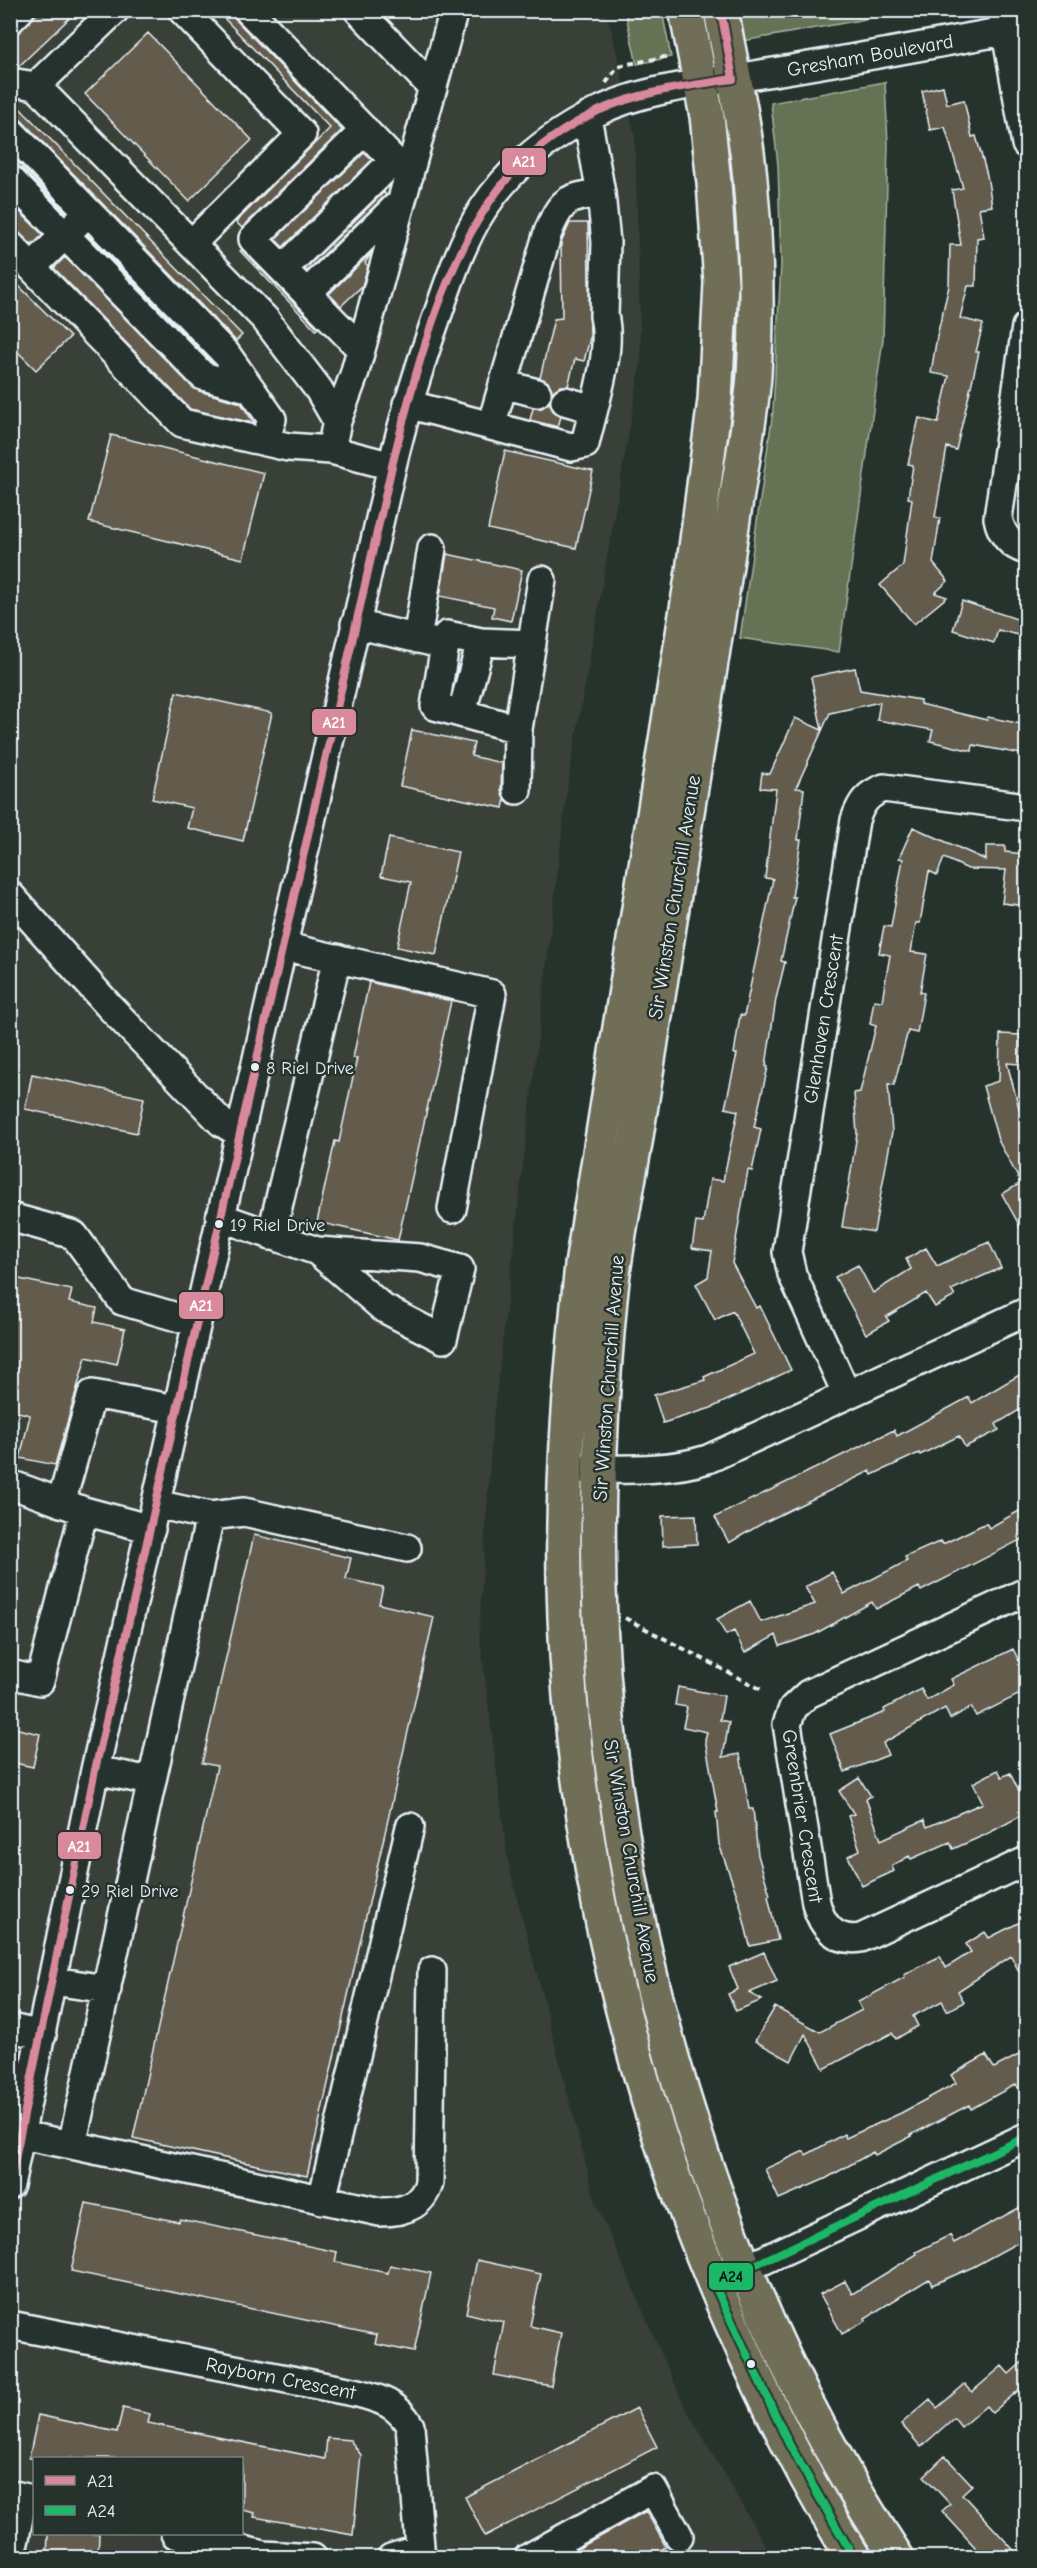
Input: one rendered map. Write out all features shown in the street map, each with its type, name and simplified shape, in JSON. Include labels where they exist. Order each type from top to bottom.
[{"type":"main road","name":"Sir Winston Churchill Avenue","points":[[686,10],[702,84],[713,172],[721,283],[715,400],[693,571],[582,1265],[571,1369],[565,1469],[564,1606],[572,1719],[582,1797],[607,1944],[631,2046],[691,2229],[714,2284],[789,2444],[854,2558]]},
{"type":"main road","name":"Sir Winston Churchill Avenue","points":[[721,10],[750,178],[755,284],[754,378],[725,577],[611,1292],[599,1469],[601,1627],[607,1714],[615,1790],[639,1922],[666,2032],[702,2154],[746,2269],[781,2349],[824,2433],[897,2558]]},
{"type":"street","points":[[10,20],[20,10]]},
{"type":"street","points":[[115,10],[23,84],[191,244],[265,319],[319,390],[337,421]]},
{"type":"street","points":[[182,10],[302,134],[191,244]]},
{"type":"street","points":[[248,10],[365,130],[402,179]]},
{"type":"street","points":[[358,10],[433,88]]},
{"type":"street","points":[[331,450],[337,421],[361,349],[402,179],[433,88],[454,10]]},
{"type":"street","points":[[1011,23],[1026,144]]},
{"type":"street","name":"Gresham Boulevard","points":[[10,2186],[95,1770],[392,466],[407,404],[448,283],[462,249],[482,210],[524,159],[543,144],[587,117],[622,102],[1011,23]]},
{"type":"street","points":[[407,404],[571,447],[585,444],[603,367],[607,327],[604,316],[606,242],[601,193],[587,117]]},
{"type":"street","points":[[361,349],[253,239],[365,130]]},
{"type":"street","points":[[10,131],[227,355],[272,420],[265,442]]},
{"type":"street","points":[[10,179],[203,376],[250,389]]},
{"type":"street","points":[[283,269],[402,179]]},
{"type":"street","points":[[307,293],[402,179]]},
{"type":"street","points":[[491,426],[548,232],[556,213],[570,198],[601,193]]},
{"type":"street","points":[[32,267],[88,212]]},
{"type":"street","points":[[10,245],[182,423],[288,447],[331,450],[392,466]]},
{"type":"street","points":[[1026,327],[998,518],[999,527],[1005,537],[1012,544],[1026,550]]},
{"type":"street","points":[[503,384],[537,393]]},
{"type":"street","points":[[565,401],[593,409]]},
{"type":"street","points":[[417,639],[432,548]]},
{"type":"street","points":[[517,790],[519,729],[542,580]]},
{"type":"street","points":[[356,624],[445,645]]},
{"type":"street","points":[[519,729],[435,706],[447,635],[481,642],[532,644]]},
{"type":"street","points":[[462,712],[481,642]]},
{"type":"street","name":"Glenhaven Crescent","points":[[847,1395],[792,1274],[787,1252],[855,820],[863,801],[869,795],[884,788],[1026,807]]},
{"type":"street","points":[[10,895],[125,1022],[221,1122],[239,1133]]},
{"type":"street","points":[[282,946],[492,994],[452,1209]]},
{"type":"street","points":[[271,1236],[337,958]]},
{"type":"street","points":[[10,1217],[74,1235],[122,1301],[196,1323]]},
{"type":"street","points":[[220,1217],[317,1251],[420,1258],[460,1269],[443,1339],[383,1308],[317,1251]]},
{"type":"street","points":[[565,1469],[656,1468],[694,1464],[723,1453],[1026,1312]]},
{"type":"street","points":[[10,1674],[40,1681],[92,1394],[177,1409]]},
{"type":"street","points":[[10,1485],[73,1507],[154,1516],[210,1516],[244,1512],[407,1548]]},
{"type":"street","points":[[72,2145],[210,1516]]},
{"type":"street","name":"Greenbrier Crescent","points":[[1026,1592],[808,1694],[793,1708],[786,1724],[816,1903],[819,1915],[837,1936],[843,1939],[861,1938],[1026,1861]]},
{"type":"street","points":[[95,1770],[151,1781]]},
{"type":"street","points":[[322,2200],[410,1827]]},
{"type":"street","points":[[21,2135],[380,2212],[395,2212],[415,2205],[426,2194],[429,2183],[432,1971]]},
{"type":"street","points":[[53,1981],[106,1989]]},
{"type":"street","points":[[10,2028],[42,2035]]},
{"type":"street","points":[[714,2284],[1026,2137]]},
{"type":"street","name":"Rayborn Crescent","points":[[10,2325],[346,2391],[386,2401],[404,2415],[410,2426],[421,2553]]},
{"type":"street","points":[[528,2558],[653,2489],[680,2536]]},
{"type":"street","points":[[11,2554],[22,2497]]},
{"type":"street","points":[[180,2535],[264,2555],[313,2558]]},
{"type":"street","points":[[391,2558],[421,2553]]},
{"type":"path","points":[[604,85],[616,68],[622,65],[671,56]]},
{"type":"path","points":[[620,1615],[762,1690]]},
{"type":"shaded area","points":[[11,11],[604,11],[611,28],[635,137],[641,362],[568,782],[492,1430],[479,1631],[508,1862],[596,2204],[685,2407],[772,2557],[11,2558],[10,2341],[21,2288],[10,2285]]},
{"type":"green space","points":[[625,11],[662,11],[671,57],[637,64]]},
{"type":"green space","points":[[737,11],[865,11],[867,19],[743,41]]},
{"type":"green space","points":[[885,82],[888,144],[883,339],[839,652],[740,638],[773,411],[781,264],[778,165],[771,103]]},
{"type":"building","points":[[41,10],[78,10],[18,67],[10,67],[10,39]]},
{"type":"building","points":[[216,10],[233,10],[237,21],[342,130],[242,228],[236,222],[330,128]]},
{"type":"building","points":[[148,33],[252,140],[189,201],[85,94]]},
{"type":"building","points":[[943,86],[947,104],[964,100],[972,137],[976,136],[987,175],[992,206],[979,208],[984,237],[977,238],[976,286],[968,286],[960,318],[983,324],[976,352],[979,352],[956,450],[947,447],[935,517],[940,518],[933,563],[948,581],[935,593],[947,597],[914,624],[880,585],[903,565],[912,499],[908,498],[913,465],[908,464],[919,418],[938,423],[949,376],[931,373],[949,286],[950,245],[961,245],[952,190],[963,188],[945,127],[930,130],[922,91]]},
{"type":"building","points":[[10,98],[242,335],[236,341],[21,120],[10,116]]},
{"type":"building","points":[[364,153],[372,160],[283,247],[275,239]]},
{"type":"building","points":[[10,154],[65,213],[21,168],[10,164]]},
{"type":"building","points":[[384,192],[386,195],[307,271],[305,269]]},
{"type":"building","points":[[10,202],[43,235],[32,245],[10,224]]},
{"type":"building","points":[[570,223],[588,223],[590,338],[584,361],[575,359],[568,386],[561,386],[552,392],[548,382],[540,378],[554,319],[562,318],[561,243]]},
{"type":"building","points":[[88,234],[212,362],[87,235]]},
{"type":"building","points":[[242,250],[318,328],[316,330],[240,251]]},
{"type":"building","points":[[371,253],[365,263],[368,266],[362,286],[341,306],[329,294]]},
{"type":"building","points":[[65,257],[192,387],[241,403],[254,423],[190,409],[54,268]]},
{"type":"building","points":[[10,277],[70,337],[36,370],[10,344]]},
{"type":"building","points":[[550,402],[553,411],[561,416],[558,427],[530,420],[533,408],[542,408]]},
{"type":"building","points":[[111,435],[264,473],[243,559],[89,522]]},
{"type":"building","points":[[505,451],[593,471],[576,548],[488,529]]},
{"type":"building","points":[[447,554],[522,570],[511,621],[492,617],[494,607],[440,596]]},
{"type":"building","points":[[962,601],[1026,622],[1026,637],[998,630],[994,643],[953,630]]},
{"type":"building","points":[[855,668],[860,690],[920,700],[920,704],[987,720],[988,717],[1026,725],[1026,755],[973,745],[972,751],[930,741],[933,730],[877,720],[880,702],[830,713],[796,788],[804,789],[798,840],[801,840],[792,897],[795,897],[781,961],[785,962],[776,999],[766,1066],[768,1067],[754,1127],[761,1129],[752,1171],[748,1170],[732,1263],[756,1308],[760,1306],[791,1370],[711,1408],[663,1423],[654,1395],[705,1380],[704,1377],[754,1354],[733,1311],[715,1320],[696,1284],[708,1277],[712,1251],[692,1248],[696,1222],[703,1223],[710,1179],[723,1181],[738,1111],[725,1108],[737,1054],[734,1054],[740,1015],[744,1016],[773,879],[765,878],[776,789],[760,788],[762,773],[770,774],[795,718],[822,730],[811,677]]},
{"type":"building","points":[[176,692],[272,713],[243,841],[187,828],[192,808],[152,799]]},
{"type":"building","points":[[412,730],[474,743],[471,756],[502,763],[501,790],[505,799],[503,808],[400,786]]},
{"type":"building","points":[[913,827],[986,860],[986,846],[1005,846],[1005,852],[1026,854],[1026,906],[1002,903],[1006,870],[968,869],[944,858],[937,875],[929,871],[920,923],[916,923],[911,952],[927,954],[920,992],[924,993],[917,1033],[908,1031],[894,1085],[888,1084],[892,1132],[874,1232],[842,1227],[857,1134],[854,1093],[860,1092],[876,1026],[870,1024],[874,1000],[882,1001],[890,955],[879,953],[884,926],[891,927],[903,859],[899,858]]},
{"type":"building","points":[[389,838],[458,852],[436,955],[397,947],[411,882],[381,876]]},
{"type":"building","points":[[369,982],[451,1001],[398,1240],[317,1222],[335,1141],[339,1142],[357,1058],[353,1058]]},
{"type":"building","points":[[1000,1034],[1021,1035],[1020,1064],[1007,1063],[1026,1134],[1026,1237],[1002,1194],[1021,1183],[998,1140],[983,1086],[999,1081]]},
{"type":"building","points":[[32,1074],[144,1098],[137,1133],[25,1109]]},
{"type":"building","points":[[989,1242],[1001,1268],[951,1290],[955,1296],[935,1307],[926,1293],[886,1317],[889,1321],[866,1334],[835,1277],[858,1265],[873,1293],[911,1269],[906,1259],[926,1248],[937,1266]]},
{"type":"building","points":[[10,1277],[72,1290],[69,1302],[97,1308],[94,1322],[125,1329],[117,1364],[86,1357],[55,1465],[20,1458],[30,1415],[10,1410]]},
{"type":"building","points":[[1026,1371],[1026,1406],[996,1424],[999,1430],[965,1447],[959,1436],[872,1475],[870,1471],[763,1523],[729,1543],[715,1517],[894,1430],[897,1436],[969,1397],[972,1403]]},
{"type":"building","points":[[1026,1507],[1026,1537],[921,1591],[919,1587],[876,1609],[872,1602],[815,1634],[780,1646],[776,1635],[745,1653],[734,1631],[726,1635],[717,1619],[750,1601],[761,1622],[815,1604],[805,1587],[832,1572],[844,1594],[907,1561],[905,1557],[941,1541],[943,1544],[986,1523],[989,1528]]},
{"type":"building","points":[[696,1515],[697,1544],[663,1546],[662,1516]]},
{"type":"building","points":[[254,1535],[351,1558],[346,1579],[383,1587],[379,1604],[434,1617],[307,2176],[133,2138],[217,1766],[202,1763]]},
{"type":"building","points":[[1013,1649],[1026,1674],[1026,1691],[976,1716],[971,1707],[950,1719],[945,1708],[883,1743],[888,1755],[845,1772],[830,1734],[885,1712],[884,1709],[921,1689],[927,1700],[954,1685],[951,1679]]},
{"type":"building","points":[[678,1687],[724,1696],[720,1720],[729,1722],[723,1757],[740,1754],[749,1809],[753,1809],[758,1855],[770,1895],[768,1896],[778,1940],[750,1946],[740,1904],[719,1844],[716,1812],[718,1812],[705,1739],[707,1732],[683,1727],[687,1707],[675,1705]]},
{"type":"building","points":[[10,1727],[40,1734],[33,1767],[10,1762]]},
{"type":"building","points":[[998,1770],[1002,1777],[1010,1773],[1026,1806],[1026,1813],[953,1849],[950,1842],[911,1859],[909,1856],[892,1866],[894,1871],[862,1886],[848,1856],[860,1850],[848,1816],[854,1814],[839,1791],[859,1778],[871,1796],[866,1799],[881,1840],[924,1820],[927,1827],[983,1803],[973,1783]]},
{"type":"building","points":[[1020,1922],[1026,1934],[1026,1985],[1011,1956],[958,1991],[964,2002],[947,2011],[942,2001],[913,2016],[918,2026],[896,2039],[892,2033],[824,2069],[805,2034],[791,2061],[755,2041],[775,2007],[820,2032],[862,2010],[858,2002],[905,1977],[904,1975],[940,1956],[946,1968],[971,1952],[966,1944],[985,1932],[989,1938]]},
{"type":"building","points":[[764,1952],[777,1981],[749,1993],[762,2000],[736,2011],[728,1994],[738,1989],[729,1967]]},
{"type":"building","points":[[1026,2051],[1026,2105],[1016,2084],[971,2109],[969,2105],[875,2155],[873,2152],[825,2179],[779,2199],[765,2169],[804,2151],[806,2155],[844,2134],[846,2138],[901,2113],[956,2083],[951,2075],[986,2055],[994,2068]]},
{"type":"building","points":[[86,2203],[179,2222],[180,2219],[337,2252],[335,2262],[388,2273],[390,2265],[431,2273],[414,2352],[375,2344],[377,2335],[71,2271]]},
{"type":"building","points":[[1026,2204],[1026,2238],[973,2267],[932,2285],[929,2279],[865,2318],[866,2321],[842,2334],[820,2294],[845,2281],[852,2294],[917,2254],[916,2252],[950,2235],[954,2243]]},
{"type":"building","points":[[477,2260],[541,2274],[530,2326],[561,2333],[551,2386],[494,2375],[504,2322],[466,2313]]},
{"type":"building","points":[[1026,2359],[1026,2384],[992,2413],[986,2406],[961,2427],[954,2418],[921,2447],[901,2424],[930,2399],[937,2408],[965,2384],[972,2392],[1002,2366],[1009,2374]]},
{"type":"building","points":[[123,2408],[150,2414],[148,2423],[325,2459],[327,2438],[350,2440],[361,2455],[353,2535],[254,2517],[255,2513],[243,2510],[243,2457],[29,2458],[38,2415],[117,2432]]},
{"type":"building","points":[[637,2408],[657,2447],[485,2536],[465,2497]]},
{"type":"building","points":[[945,2456],[972,2485],[962,2494],[1021,2558],[985,2558],[942,2511],[950,2504],[924,2476]]},
{"type":"building","points":[[646,2511],[666,2547],[648,2558],[561,2558]]},
{"type":"building","points":[[48,2535],[99,2535],[98,2558],[47,2558]]},
{"type":"transit line","name":"A21","points":[[10,2183],[95,1770],[392,466],[423,350],[437,309],[471,232],[492,199],[515,170],[534,152],[577,122],[616,103],[665,90],[733,79],[721,10]]},
{"type":"transit line","name":"A24","points":[[854,2558],[789,2444],[714,2284],[1026,2137]]},
{"type":"place","name":"8 Riel Drive","points":[[255,1067]]},
{"type":"place","name":"19 Riel Drive","points":[[219,1224]]},
{"type":"place","name":"29 Riel Drive","points":[[70,1890]]}]
